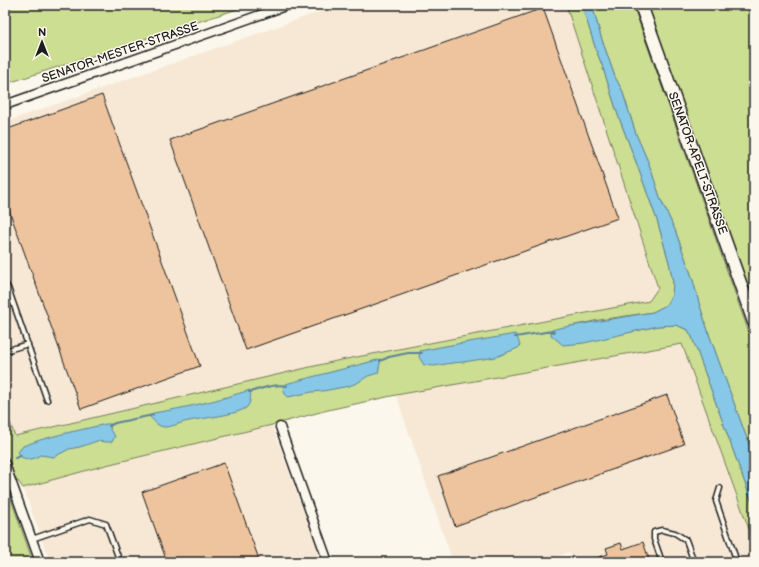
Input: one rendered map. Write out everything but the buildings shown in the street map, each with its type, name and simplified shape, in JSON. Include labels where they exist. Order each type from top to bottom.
[{"type":"street","name":"SENATOR-MESTER-STRASSE","points":[[5,105],[288,5]]},
{"type":"street","name":"SENATOR-APELT-STRASSE","points":[[642,5],[754,322]]},
{"type":"street","points":[[280,427],[328,562]]},
{"type":"street","points":[[5,464],[40,562]]},
{"type":"lane","points":[[5,283],[47,400]]},
{"type":"lane","points":[[5,351],[28,344]]},
{"type":"lane","points":[[720,488],[716,501],[737,562]]},
{"type":"lane","points":[[32,539],[90,519],[106,524],[120,562]]},
{"type":"lane","points":[[662,562],[654,539],[654,532],[662,530],[675,533],[686,540],[694,562]]},
{"type":"shaded area","points":[[339,5],[566,5],[658,289],[649,301],[336,361],[14,436],[5,409],[5,122]]},
{"type":"shaded area","points":[[683,344],[754,543],[754,562],[573,562],[569,552],[542,562],[453,562],[396,395]]},
{"type":"shaded area","points":[[272,425],[322,562],[50,562],[23,488],[106,465]]},
{"type":"green space","points":[[5,5],[250,5],[5,84]]},
{"type":"green space","points":[[566,5],[582,5],[618,115],[657,220],[673,282],[672,295],[666,305],[653,312],[599,320],[571,326],[617,335],[658,326],[676,325],[688,330],[692,337],[754,508],[754,543],[682,344],[396,395],[328,410],[106,465],[23,488],[18,481],[16,482],[5,450],[5,409],[15,436],[336,361],[649,301],[658,288]]},
{"type":"green space","points":[[592,5],[633,5],[754,347],[754,458],[710,337],[692,277],[675,230],[661,200],[649,164],[636,134],[622,90],[615,77]]},
{"type":"green space","points":[[647,5],[754,5],[754,302]]},
{"type":"green space","points":[[5,482],[33,562],[5,562]]},
{"type":"water","points":[[582,5],[592,5],[615,77],[622,90],[636,134],[649,164],[661,200],[675,230],[692,277],[710,337],[754,458],[754,508],[692,337],[688,330],[676,325],[658,326],[584,343],[563,345],[551,335],[552,330],[559,328],[653,312],[666,305],[672,295],[673,282],[669,262],[657,220],[618,115]]},
{"type":"water","points":[[515,334],[520,346],[496,357],[434,366],[424,365],[419,357],[420,351]]},
{"type":"water","points":[[381,359],[378,373],[368,376],[349,386],[288,397],[283,388],[289,383]]},
{"type":"water","points":[[250,390],[251,394],[247,407],[236,412],[165,427],[158,425],[150,417],[153,413],[178,409]]},
{"type":"water","points":[[111,424],[110,430],[115,436],[112,442],[97,441],[69,449],[54,457],[40,455],[33,459],[29,459],[21,457],[18,452],[23,446],[40,440]]},
{"type":"waterway","points":[[515,337],[552,331],[554,332]]},
{"type":"waterway","points":[[380,361],[389,357],[408,353],[422,353]]},
{"type":"waterway","points":[[249,392],[273,386],[287,386]]},
{"type":"waterway","points":[[109,426],[115,423],[153,415]]},
{"type":"waterway","points":[[15,458],[21,455]]}]
